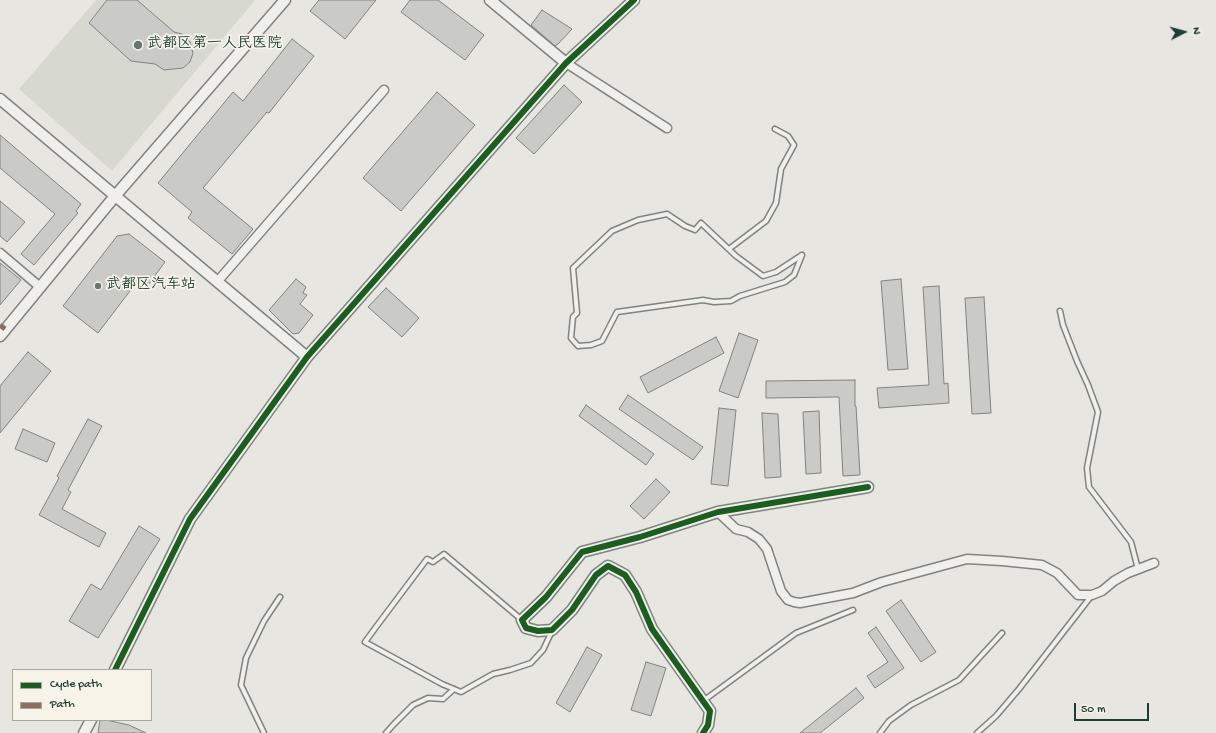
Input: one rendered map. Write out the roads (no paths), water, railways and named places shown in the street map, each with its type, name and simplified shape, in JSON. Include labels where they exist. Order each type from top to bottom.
[{"type":"street","points":[[2,330],[40,287],[115,196],[285,0]]},
{"type":"street","points":[[490,0],[566,63],[667,128]]},
{"type":"street","points":[[115,669],[190,519],[307,357],[566,63],[634,0]]},
{"type":"street","points":[[217,282],[384,90]]},
{"type":"street","points":[[0,99],[307,357]]},
{"type":"street","points":[[0,253],[40,287]]},
{"type":"street","points":[[704,733],[708,725],[710,711],[652,629],[636,592],[625,575],[608,566],[596,575],[572,610],[552,630],[538,631],[526,628],[522,620],[546,597],[582,552],[640,537],[718,512],[868,487]]},
{"type":"street","points":[[718,512],[736,529],[748,532],[759,539],[767,549],[781,591],[788,600],[800,603],[853,593],[882,582],[967,559],[1042,565],[1057,573],[1078,595],[1092,595],[1102,591],[1128,572],[1154,563]]},
{"type":"street","points":[[84,733],[90,721]]},
{"type":"lane","points":[[729,249],[766,221],[776,203],[781,169],[794,145],[788,136],[775,129]]},
{"type":"lane","points":[[667,214],[685,226],[695,230],[701,223],[729,249],[763,276],[776,272],[802,255],[794,275],[785,282],[740,296],[732,301],[714,302],[703,300],[617,312],[602,341],[591,345],[578,346],[571,338],[574,317],[577,313],[573,268],[612,231],[638,220],[667,214]]},
{"type":"lane","points":[[1060,311],[1063,324],[1098,412],[1087,468],[1089,487],[1131,542],[1138,569]]},
{"type":"lane","points":[[522,620],[444,554],[433,562],[427,560],[365,642],[461,692],[493,674],[531,663],[543,650],[552,630]]},
{"type":"lane","points":[[977,733],[996,716],[1019,689],[1092,595]]},
{"type":"lane","points":[[264,733],[241,685],[246,658],[264,621],[280,597]]},
{"type":"lane","points":[[703,701],[796,633],[852,610]]},
{"type":"lane","points":[[880,733],[889,721],[911,705],[959,680],[1002,633]]},
{"type":"lane","points":[[386,733],[413,704],[428,698],[443,699],[454,689]]},
{"type":"place","name":"武都区第一人民医院","points":[[138,45]]},
{"type":"place","name":"武都区汽车站","points":[[98,286]]}]
